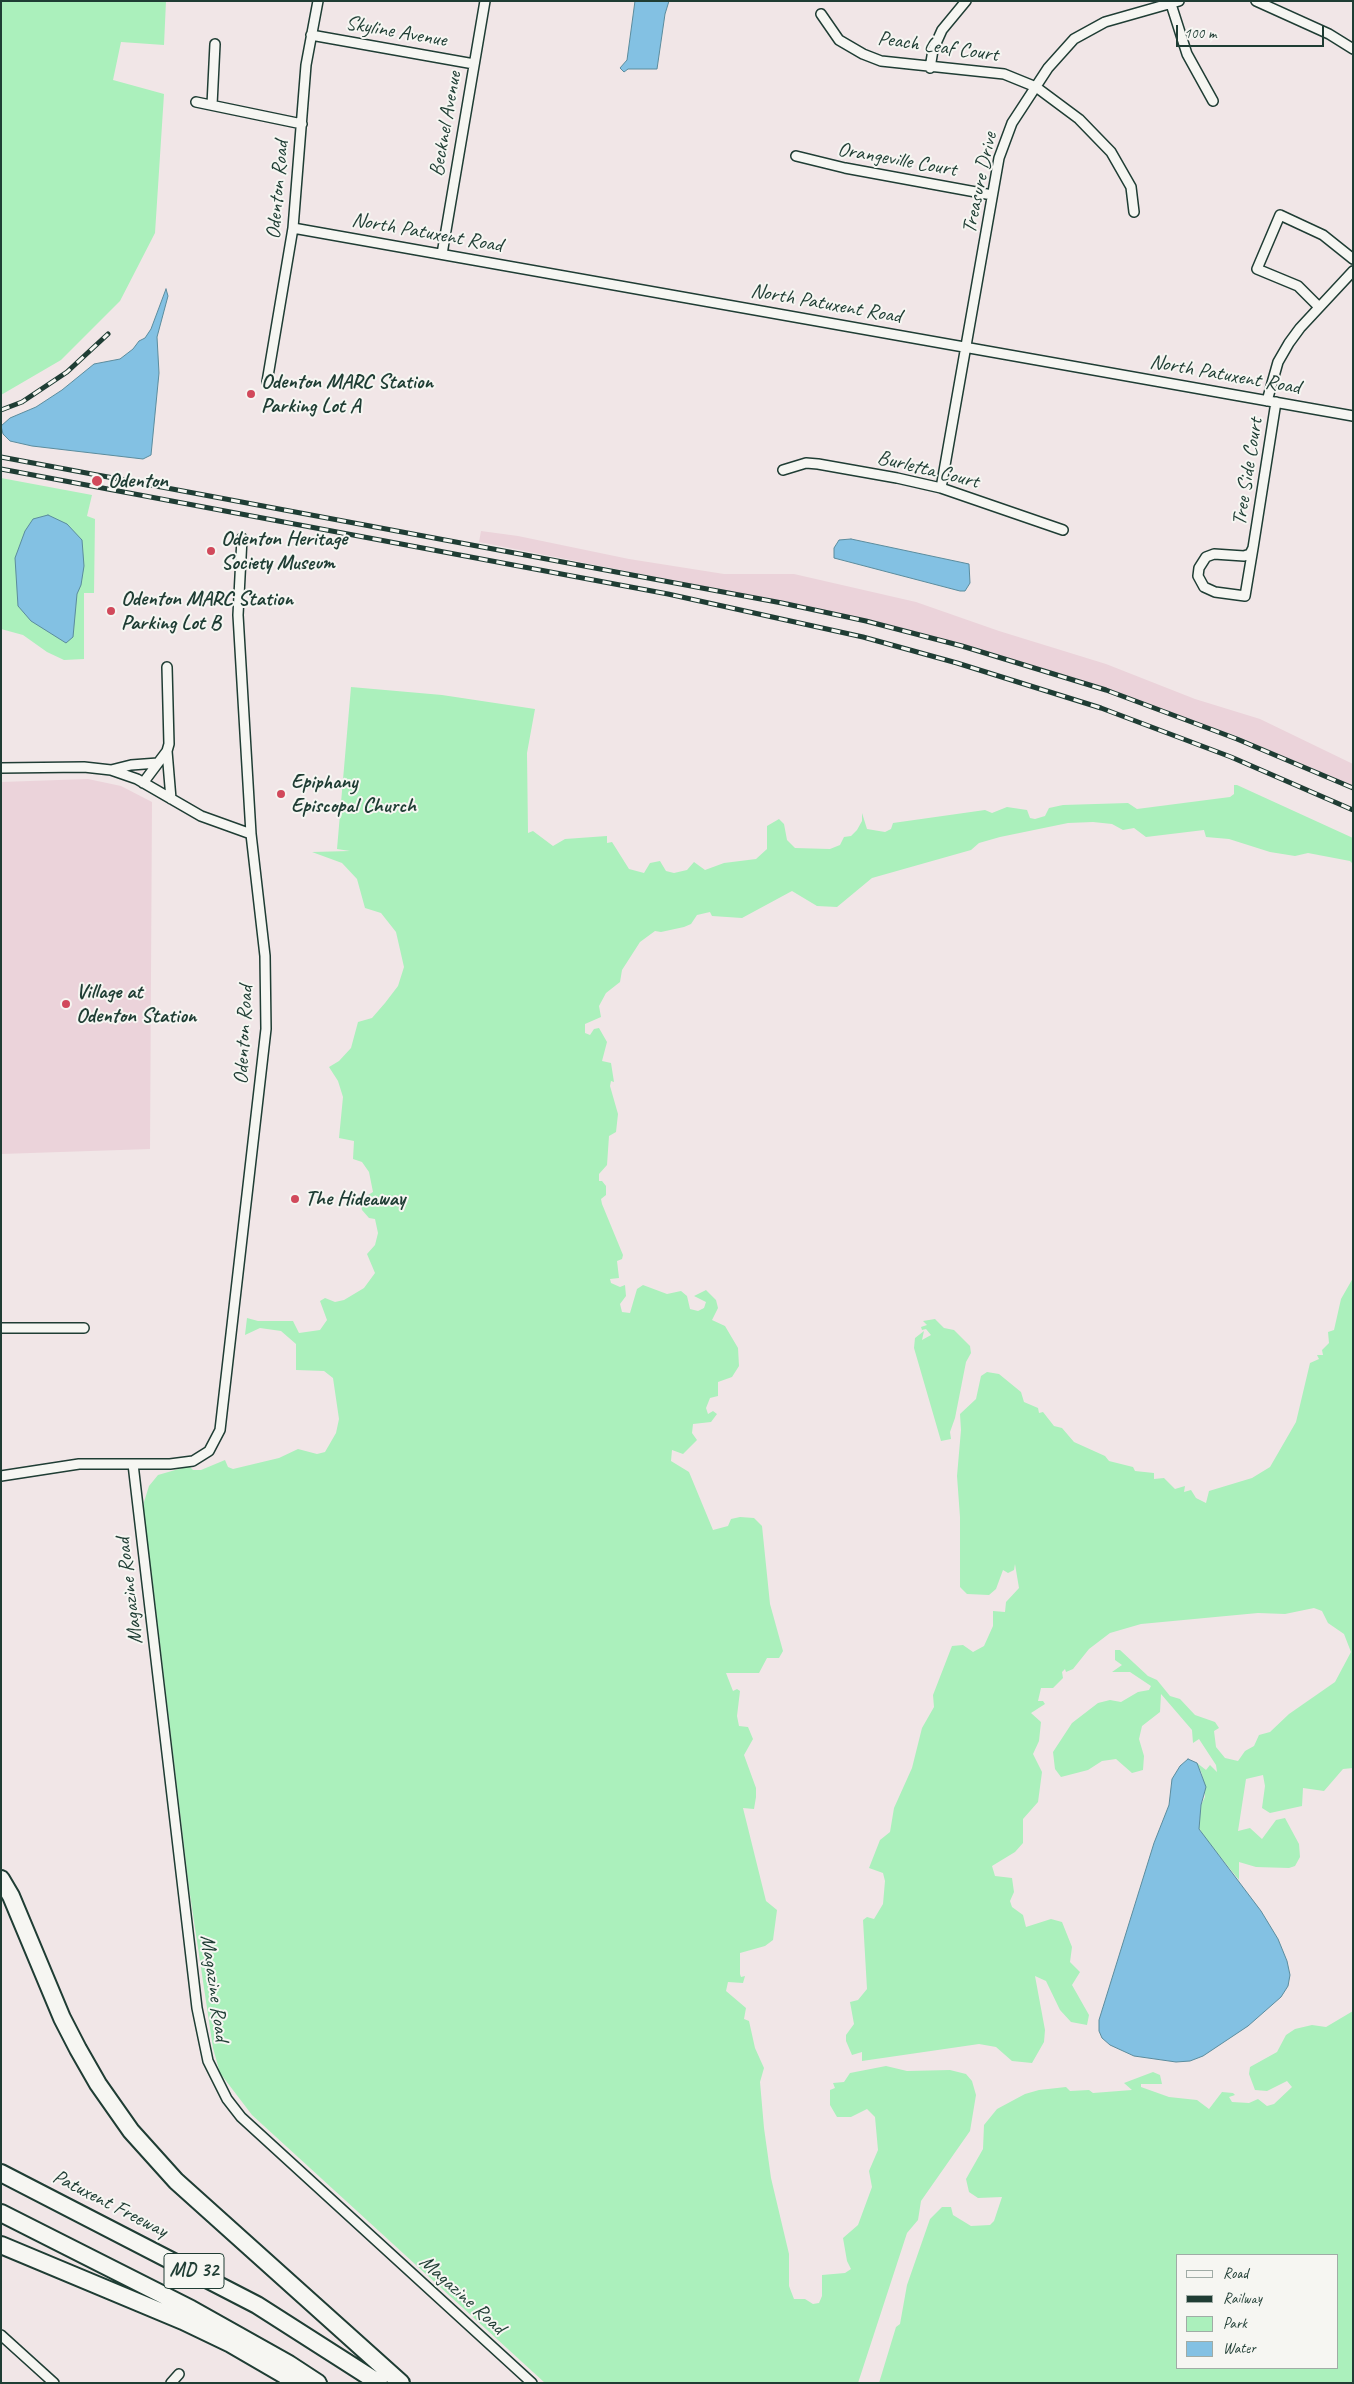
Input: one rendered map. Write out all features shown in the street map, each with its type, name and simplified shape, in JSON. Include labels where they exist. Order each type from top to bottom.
[{"type":"highway","points":[[1,1879],[11,1896],[62,2018],[98,2084],[130,2131],[176,2181],[401,2383]]},
{"type":"highway","name":"Patuxent Freeway","points":[[1,2173],[257,2305],[378,2383]]},
{"type":"highway","name":"MD 32","points":[[1,2213],[191,2309],[289,2364],[318,2383]]},
{"type":"highway","points":[[1,2245],[183,2321],[231,2344],[298,2383]]},
{"type":"street","name":"Odenton Road","points":[[267,382],[293,228],[306,65],[318,1]]},
{"type":"street","name":"Becknel Avenue","points":[[442,254],[485,1]]},
{"type":"street","points":[[930,68],[933,50],[942,30],[966,1]]},
{"type":"street","points":[[1256,1],[1268,3],[1329,34],[1353,49]]},
{"type":"street","points":[[1173,2],[1187,54],[1213,101]]},
{"type":"street","name":"Treasure Drive","points":[[941,488],[992,194],[1004,140],[1015,117],[1061,52],[1088,30],[1106,22],[1173,2]]},
{"type":"street","name":"Peach Leaf Court","points":[[821,14],[839,40],[862,54],[881,61],[930,68],[1004,74],[1036,87],[1079,118],[1111,152],[1131,187],[1134,212]]},
{"type":"street","name":"Skyline Avenue","points":[[311,35],[474,64]]},
{"type":"street","points":[[212,105],[215,44]]},
{"type":"street","points":[[196,102],[302,124]]},
{"type":"street","name":"Orangeville Court","points":[[796,156],[845,168],[992,194]]},
{"type":"street","points":[[1319,307],[1298,286],[1257,269],[1280,215],[1323,235],[1353,259]]},
{"type":"street","name":"North Patuxent Road","points":[[293,228],[967,346],[1353,416]]},
{"type":"street","name":"Tree Side Court","points":[[1253,548],[1250,554],[1238,558],[1214,554],[1206,557],[1199,568],[1198,576],[1204,587],[1216,592],[1245,596],[1253,548],[1278,362],[1300,328],[1353,271]]},
{"type":"street","name":"Burletta Court","points":[[783,470],[806,463],[818,464],[941,488],[1063,530]]},
{"type":"street","name":"Odenton Road","points":[[1,1476],[100,1462],[133,1464],[193,1461],[210,1450],[220,1430],[266,1029],[265,956],[251,834],[238,615],[238,576],[242,538]]},
{"type":"street","points":[[167,667],[170,733],[167,751],[171,799]]},
{"type":"street","points":[[143,783],[167,751]]},
{"type":"street","points":[[112,770],[131,765],[158,763]]},
{"type":"street","points":[[1,768],[84,767],[112,770],[143,783],[201,816],[251,834]]},
{"type":"street","points":[[1,1328],[84,1328]]},
{"type":"street","name":"Magazine Road","points":[[133,1464],[196,1998],[208,2061],[227,2099],[241,2117],[532,2383]]},
{"type":"street","points":[[1,2335],[54,2383]]},
{"type":"street","points":[[171,2383],[179,2374]]},
{"type":"shaded area","points":[[481,531],[518,536],[629,559],[724,574],[794,574],[916,602],[999,631],[1106,664],[1195,699],[1260,719],[1353,764],[1353,787],[1237,736],[944,639],[758,597],[479,542]]},
{"type":"shaded area","points":[[88,779],[121,786],[152,802],[150,1149],[1,1154],[1,782]]},
{"type":"green space","points":[[1,1],[166,1],[164,45],[121,42],[113,80],[164,94],[155,233],[120,301],[61,360],[1,395]]},
{"type":"green space","points":[[1,478],[92,495],[87,516],[95,519],[94,593],[84,593],[84,659],[64,660],[47,652],[23,635],[1,629]]},
{"type":"green space","points":[[351,687],[442,695],[535,709],[527,753],[528,833],[533,831],[553,846],[565,839],[607,836],[607,843],[612,842],[629,869],[644,873],[650,863],[660,861],[666,871],[674,873],[687,870],[694,862],[705,870],[724,863],[756,859],[767,849],[767,826],[779,819],[784,824],[787,840],[795,848],[830,849],[840,845],[844,837],[851,836],[857,830],[862,821],[862,813],[867,829],[885,832],[891,829],[893,823],[985,810],[992,813],[1007,807],[1027,810],[1030,818],[1035,819],[1045,816],[1049,808],[1063,805],[1128,803],[1137,809],[1230,797],[1234,794],[1234,785],[1353,838],[1353,864],[1350,861],[1308,853],[1295,856],[1270,852],[1229,839],[1206,837],[1204,830],[1146,837],[1134,828],[1123,830],[1112,824],[1093,822],[1068,823],[1000,837],[979,843],[971,850],[872,878],[837,907],[817,906],[792,891],[742,918],[712,916],[710,912],[697,915],[691,924],[684,927],[661,932],[655,931],[640,942],[622,970],[620,982],[606,993],[599,1006],[601,1017],[585,1024],[585,1033],[590,1035],[594,1029],[599,1028],[607,1042],[602,1061],[611,1063],[614,1082],[611,1081],[610,1086],[618,1114],[616,1132],[609,1136],[607,1165],[599,1174],[599,1181],[602,1181],[606,1186],[606,1195],[601,1199],[602,1204],[623,1255],[622,1259],[617,1261],[619,1278],[610,1279],[611,1283],[620,1287],[625,1285],[626,1296],[620,1304],[622,1312],[630,1313],[637,1289],[643,1285],[667,1294],[681,1291],[687,1296],[690,1309],[698,1311],[704,1308],[706,1302],[694,1296],[706,1290],[716,1300],[718,1308],[712,1320],[725,1326],[738,1348],[739,1366],[732,1377],[718,1382],[718,1396],[710,1398],[706,1408],[708,1414],[713,1411],[717,1414],[711,1422],[693,1424],[692,1433],[697,1440],[683,1454],[672,1450],[671,1461],[689,1472],[713,1530],[728,1526],[731,1519],[740,1517],[754,1518],[762,1526],[770,1604],[783,1651],[779,1658],[767,1658],[759,1673],[726,1673],[733,1691],[737,1689],[740,1691],[737,1716],[739,1726],[748,1727],[753,1739],[744,1755],[756,1788],[756,1797],[754,1809],[743,1808],[766,1901],[777,1910],[773,1940],[765,1946],[740,1953],[740,1974],[741,1977],[745,1976],[743,1983],[728,1982],[726,1991],[746,2008],[744,2019],[749,2021],[755,2048],[764,2068],[760,2082],[764,2128],[771,2178],[789,2254],[789,2286],[794,2299],[805,2299],[813,2304],[819,2303],[822,2296],[822,2275],[845,2273],[851,2269],[847,2261],[843,2238],[858,2225],[872,2187],[869,2171],[878,2150],[875,2117],[867,2109],[851,2117],[837,2117],[830,2105],[830,2090],[835,2088],[833,2083],[844,2082],[850,2073],[886,2066],[907,2071],[950,2070],[966,2074],[972,2081],[976,2095],[970,2131],[921,2201],[918,2220],[907,2233],[858,2383],[545,2383],[252,2115],[220,2073],[213,2048],[189,1888],[151,1568],[144,1538],[144,1502],[149,1486],[158,1475],[189,1466],[193,1470],[201,1470],[225,1460],[228,1467],[233,1469],[279,1458],[298,1449],[317,1454],[325,1452],[336,1433],[339,1419],[333,1378],[324,1371],[296,1370],[296,1344],[281,1331],[260,1328],[245,1335],[247,1318],[258,1321],[293,1321],[299,1333],[320,1330],[327,1320],[320,1301],[325,1298],[335,1302],[344,1300],[364,1288],[375,1273],[367,1254],[375,1245],[378,1233],[375,1219],[369,1218],[362,1210],[360,1200],[373,1192],[369,1172],[362,1162],[353,1159],[354,1141],[339,1138],[343,1097],[338,1081],[329,1067],[339,1061],[351,1048],[358,1022],[372,1018],[398,986],[404,967],[396,932],[381,913],[365,908],[357,879],[342,863],[312,852],[350,851],[337,849]]},
{"type":"green space","points":[[1353,1278],[1353,1768],[1343,1769],[1324,1791],[1303,1788],[1302,1806],[1270,1813],[1262,1808],[1265,1786],[1263,1775],[1246,1779],[1238,1831],[1250,1828],[1262,1839],[1276,1820],[1285,1818],[1299,1844],[1300,1857],[1295,1866],[1289,1868],[1256,1867],[1239,1862],[1239,1880],[1205,1838],[1199,1828],[1201,1805],[1205,1797],[1202,1774],[1197,1763],[1206,1770],[1210,1765],[1217,1772],[1216,1765],[1199,1739],[1193,1743],[1192,1730],[1161,1694],[1160,1712],[1142,1726],[1139,1739],[1144,1756],[1143,1770],[1132,1773],[1116,1759],[1102,1761],[1088,1770],[1061,1777],[1055,1769],[1053,1752],[1072,1723],[1098,1703],[1110,1700],[1121,1702],[1138,1692],[1149,1690],[1151,1686],[1130,1672],[1112,1672],[1122,1665],[1115,1660],[1115,1650],[1120,1650],[1148,1676],[1157,1680],[1170,1696],[1180,1699],[1195,1715],[1215,1722],[1219,1728],[1214,1731],[1216,1747],[1225,1758],[1238,1761],[1245,1751],[1254,1746],[1259,1735],[1270,1732],[1289,1714],[1335,1682],[1351,1652],[1344,1634],[1328,1623],[1322,1611],[1314,1608],[1285,1614],[1258,1613],[1141,1624],[1110,1633],[1089,1649],[1073,1669],[1066,1672],[1065,1669],[1062,1672],[1063,1678],[1053,1688],[1041,1688],[1038,1701],[1043,1701],[1045,1704],[1031,1713],[1041,1722],[1039,1741],[1033,1754],[1042,1772],[1038,1802],[1023,1819],[1023,1843],[1015,1852],[992,1866],[995,1876],[1012,1878],[1014,1892],[1010,1901],[1012,1907],[1023,1915],[1026,1927],[1051,1919],[1062,1922],[1072,1947],[1070,1962],[1080,1972],[1072,1985],[1089,2015],[1087,2025],[1071,2022],[1060,2010],[1046,1981],[1035,1976],[1045,2030],[1044,2042],[1032,2063],[1012,2061],[996,2047],[979,2044],[862,2061],[862,2052],[852,2055],[846,2041],[846,2035],[854,2024],[850,2002],[858,2000],[867,1989],[863,1920],[867,1917],[874,1919],[883,1904],[885,1881],[883,1873],[869,1868],[880,1840],[890,1832],[894,1808],[912,1768],[922,1728],[934,1707],[933,1695],[952,1646],[963,1645],[973,1652],[984,1646],[993,1626],[993,1611],[1005,1612],[1006,1602],[1019,1588],[1015,1564],[1014,1570],[1008,1573],[1003,1570],[996,1589],[989,1595],[967,1594],[960,1587],[960,1517],[957,1476],[961,1430],[960,1414],[976,1399],[981,1376],[987,1372],[999,1374],[1021,1392],[1024,1402],[1038,1408],[1039,1413],[1043,1412],[1054,1426],[1062,1428],[1074,1442],[1105,1456],[1109,1461],[1133,1467],[1135,1471],[1154,1473],[1154,1479],[1164,1478],[1175,1489],[1185,1486],[1184,1492],[1191,1490],[1196,1498],[1206,1503],[1209,1491],[1252,1478],[1270,1467],[1296,1422],[1310,1363],[1319,1359],[1317,1355],[1323,1355],[1322,1350],[1329,1343],[1328,1332],[1334,1330],[1341,1299]]},
{"type":"green space","points":[[935,1319],[944,1328],[954,1330],[970,1346],[971,1353],[966,1362],[955,1418],[950,1432],[951,1439],[941,1441],[914,1348],[915,1338],[924,1331],[922,1340],[931,1335],[926,1329],[922,1330],[921,1327],[927,1325],[923,1321]]},
{"type":"green space","points":[[1353,2011],[1353,2383],[879,2383],[896,2327],[900,2324],[907,2285],[930,2219],[942,2207],[951,2207],[953,2215],[971,2226],[990,2225],[994,2221],[1002,2197],[978,2198],[969,2192],[966,2179],[983,2149],[984,2125],[997,2109],[1025,2094],[1039,2090],[1066,2087],[1070,2091],[1089,2090],[1093,2093],[1132,2090],[1124,2083],[1153,2072],[1160,2075],[1162,2084],[1141,2084],[1141,2087],[1169,2097],[1197,2100],[1209,2109],[1222,2092],[1235,2095],[1229,2097],[1232,2102],[1249,2103],[1258,2099],[1267,2106],[1274,2104],[1292,2087],[1287,2081],[1267,2091],[1255,2090],[1249,2074],[1250,2067],[1277,2052],[1286,2035],[1295,2029],[1312,2025],[1326,2027]]},
{"type":"water","points":[[635,1],[669,1],[665,14],[657,69],[628,69],[624,72],[620,68],[627,60]]},
{"type":"water","points":[[166,289],[168,296],[157,337],[159,373],[151,455],[143,459],[32,446],[10,441],[3,434],[1,426],[10,418],[36,407],[62,390],[94,364],[120,359],[133,349],[139,341],[145,338],[151,329]]},
{"type":"water","points":[[48,515],[67,524],[82,540],[84,566],[81,585],[77,594],[73,637],[66,643],[31,621],[18,606],[15,558],[25,531],[33,519]]},
{"type":"water","points":[[851,539],[969,564],[970,583],[965,591],[960,591],[834,558],[834,548],[839,540]]},
{"type":"water","points":[[1188,1759],[1197,1763],[1206,1787],[1201,1805],[1199,1829],[1261,1911],[1278,1939],[1287,1961],[1290,1975],[1288,1986],[1281,1997],[1248,2026],[1203,2056],[1190,2061],[1176,2062],[1134,2056],[1110,2045],[1102,2038],[1099,2031],[1099,2020],[1154,1843],[1169,1805],[1172,1779],[1180,1766]]},
{"type":"railway","points":[[1,410],[22,402],[67,372],[108,334]]},
{"type":"railway","points":[[1,457],[782,603],[866,621],[962,646],[1106,690],[1237,739],[1353,788]]},
{"type":"railway","points":[[1,469],[668,594],[863,637],[957,663],[1101,708],[1231,757],[1353,810]]},
{"type":"place","name":"Odenton MARC Station Parking Lot A","points":[[251,394]]},
{"type":"place","name":"Odenton","points":[[97,481]]},
{"type":"place","name":"Odenton Heritage Society Museum","points":[[211,551]]},
{"type":"place","name":"Odenton MARC Station Parking Lot B","points":[[111,611]]},
{"type":"place","name":"Epiphany Episcopal Church","points":[[281,794]]},
{"type":"place","name":"Village at Odenton Station","points":[[66,1004]]},
{"type":"place","name":"The Hideaway","points":[[295,1199]]}]
